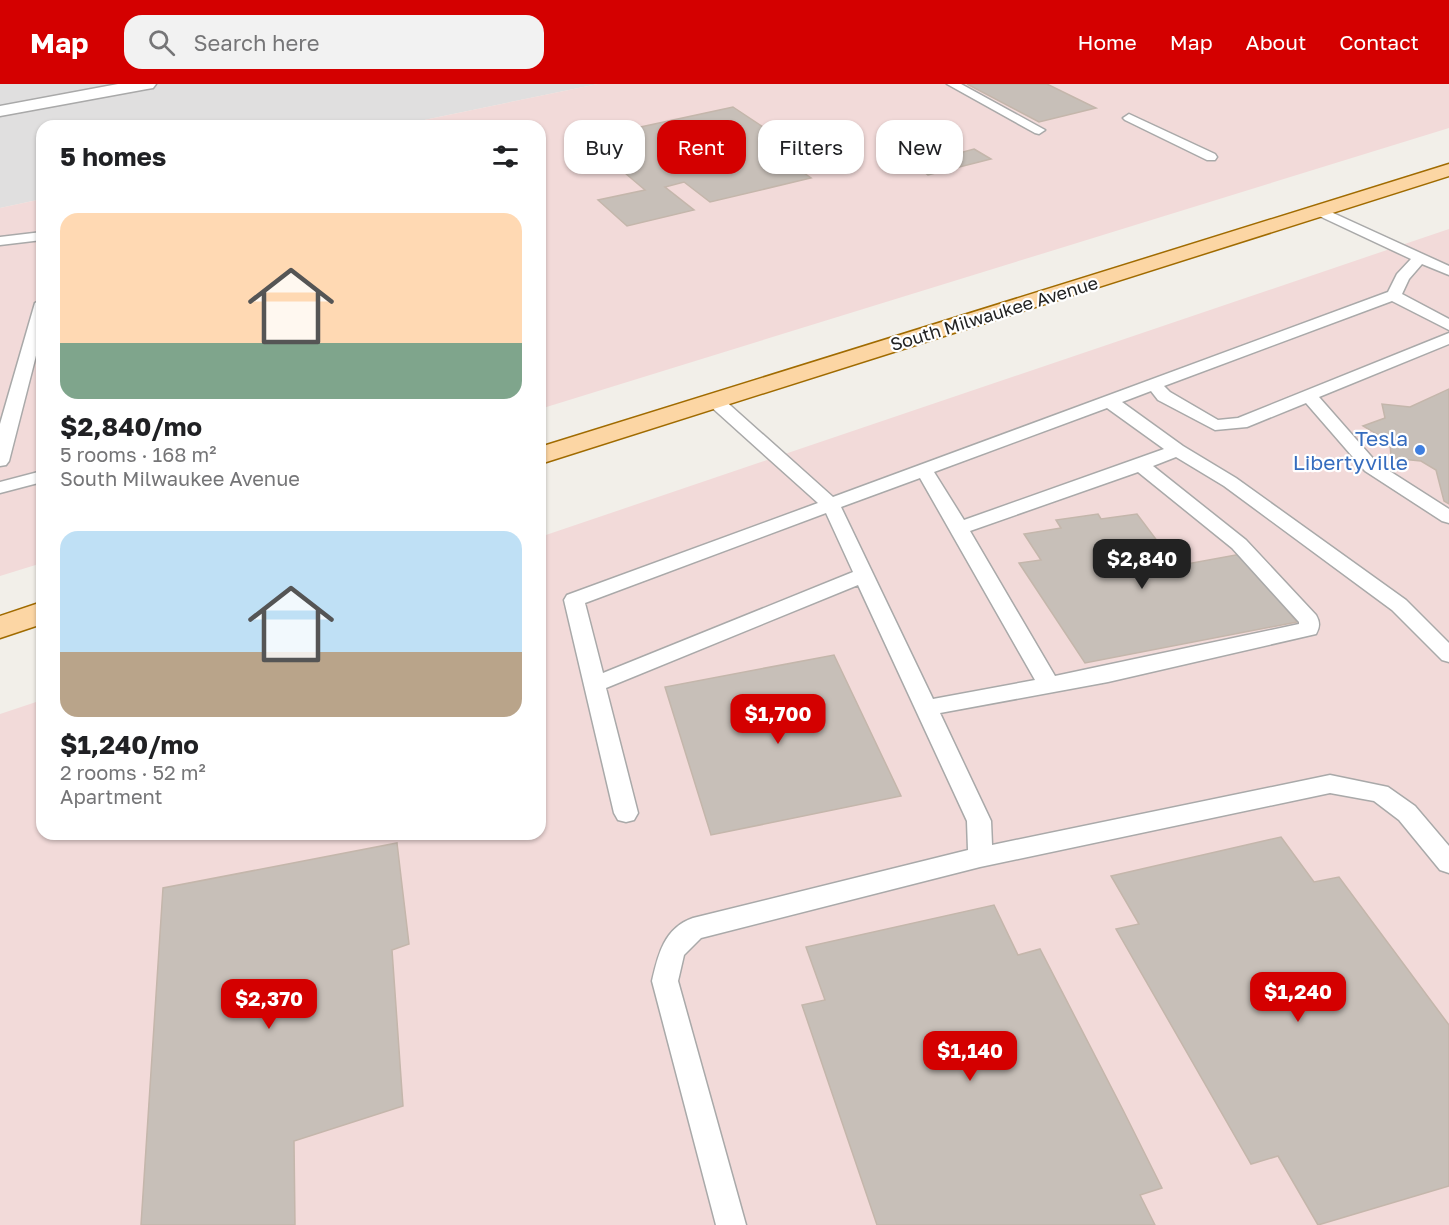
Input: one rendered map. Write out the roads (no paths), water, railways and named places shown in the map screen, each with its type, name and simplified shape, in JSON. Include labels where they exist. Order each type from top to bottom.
[{"type":"main road","name":"South Milwaukee Avenue","points":[[546,454],[1449,170]]},
{"type":"main road","points":[[0,627],[36,615]]},
{"type":"street","points":[[0,111],[147,84]]},
{"type":"lane","points":[[953,84],[1039,130]]},
{"type":"lane","points":[[1129,118],[1211,157]]},
{"type":"lane","points":[[1320,211],[1449,272]]},
{"type":"lane","points":[[0,241],[36,237]]},
{"type":"lane","points":[[626,813],[573,600],[1394,295],[1402,277],[1426,261],[1449,257]]},
{"type":"lane","points":[[1394,295],[1402,302],[1449,325]]},
{"type":"lane","points":[[0,461],[9,420],[36,328]]},
{"type":"lane","points":[[1154,384],[1164,396],[1215,424],[1241,423],[1449,338]]},
{"type":"lane","points":[[1308,395],[1371,466],[1449,517]]},
{"type":"lane","points":[[715,401],[831,504],[978,821],[980,857]]},
{"type":"lane","points":[[1108,401],[1177,450],[1230,482],[1399,605],[1449,632]]},
{"type":"lane","points":[[959,528],[1177,450]]},
{"type":"lane","points":[[926,708],[1049,685],[1309,629],[1309,620],[1239,544],[1140,465]]},
{"type":"lane","points":[[924,470],[1049,685]]},
{"type":"lane","points":[[0,488],[36,478]]},
{"type":"lane","points":[[594,685],[864,575]]},
{"type":"lane","points":[[1399,605],[1449,655]]},
{"type":"lane","points":[[731,1225],[665,981],[672,950],[693,930],[980,857],[1330,784],[1380,793],[1407,813],[1449,863]]},
{"type":"place","name":"Tesla Libertyville","points":[[1420,450]]}]
